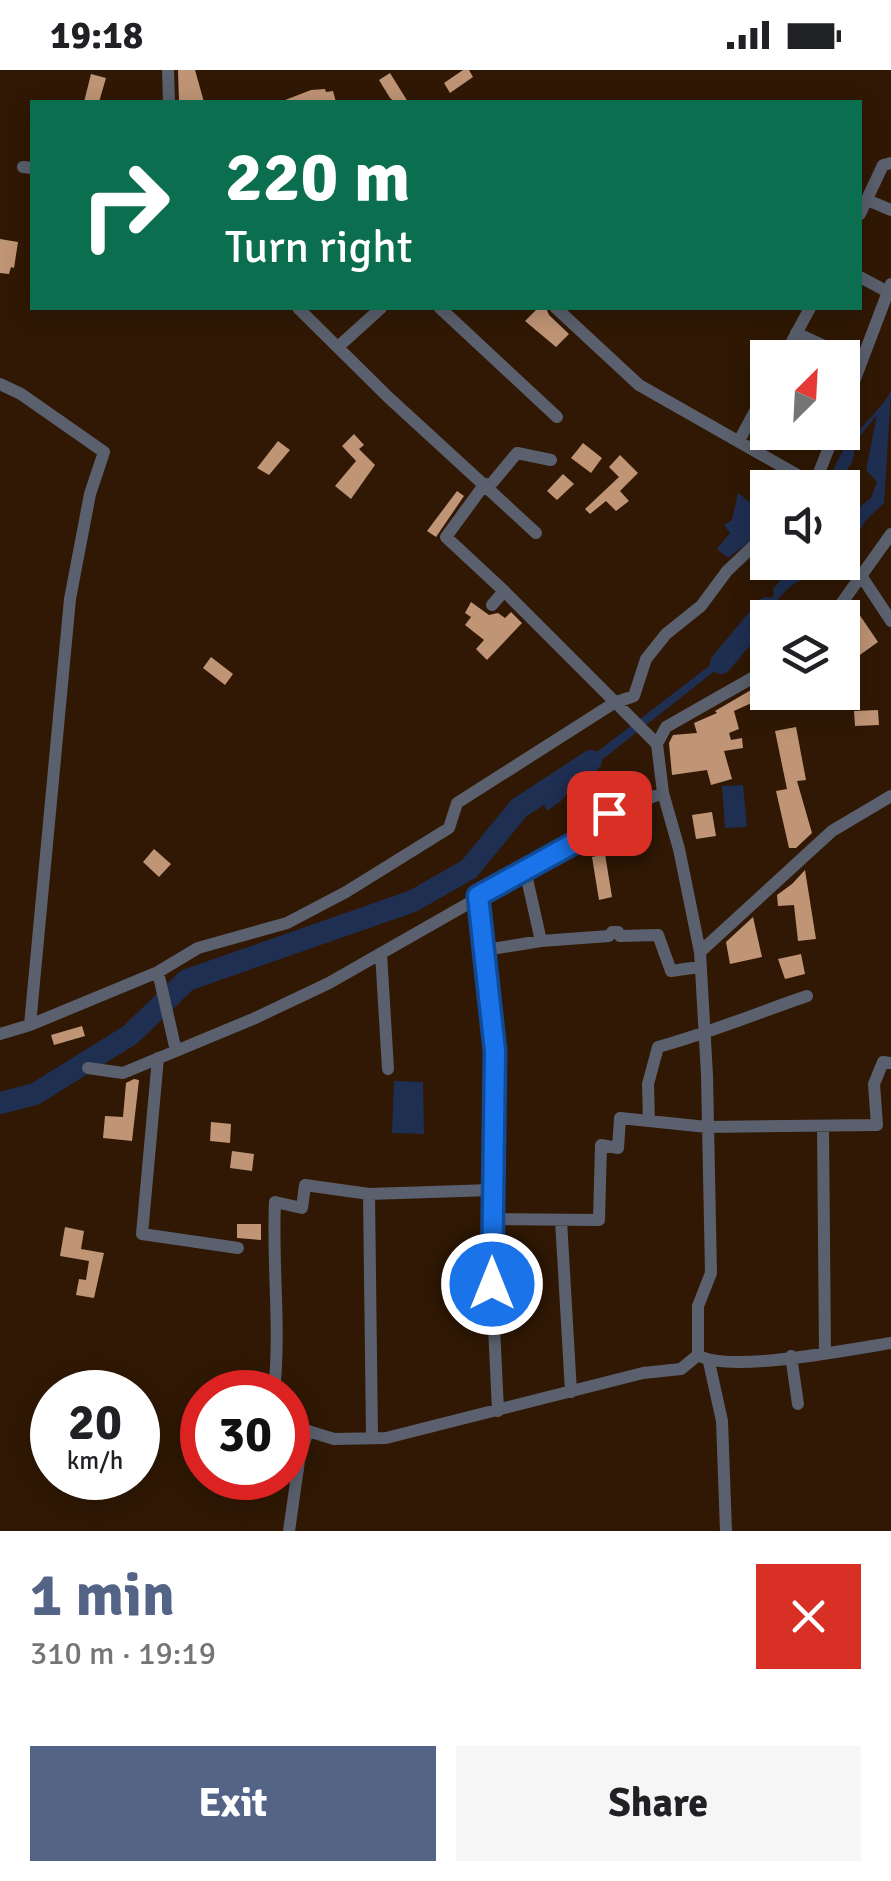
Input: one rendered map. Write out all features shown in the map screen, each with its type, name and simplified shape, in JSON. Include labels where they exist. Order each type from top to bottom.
[{"type":"street","points":[[168,70],[169,100]]},
{"type":"street","points":[[862,210],[883,165],[891,164]]},
{"type":"street","points":[[867,200],[891,210]]},
{"type":"street","points":[[796,333],[861,363],[889,288],[862,278]]},
{"type":"street","points":[[300,310],[388,398],[536,533]]},
{"type":"street","points":[[339,346],[378,310]]},
{"type":"street","points":[[442,310],[557,417]]},
{"type":"street","points":[[558,310],[640,384],[789,470]]},
{"type":"street","points":[[792,340],[809,310]]},
{"type":"street","points":[[0,384],[6,384],[104,452],[90,494],[70,599],[30,1025]]},
{"type":"street","points":[[740,439],[750,420]]},
{"type":"street","points":[[552,460],[517,453],[492,484],[484,485],[446,537],[657,744]]},
{"type":"street","points":[[845,600],[891,534]]},
{"type":"street","points":[[0,1034],[158,972],[198,948],[287,924],[448,828],[456,802],[614,703],[634,696],[646,659],[666,634],[701,606],[727,571],[750,549]]},
{"type":"street","points":[[862,577],[891,621]]},
{"type":"street","points":[[492,605],[504,591]]},
{"type":"street","points":[[726,1531],[722,1422],[704,1359],[698,1306],[711,1274],[700,960],[663,793],[657,744],[666,726],[750,679]]},
{"type":"street","points":[[88,1068],[106,1074],[123,1073],[268,1012],[585,837],[582,823],[663,793]]},
{"type":"street","points":[[485,950],[609,936],[612,932],[620,936],[658,935],[671,972],[700,960],[832,831],[891,796]]},
{"type":"street","points":[[525,870],[541,942]]},
{"type":"street","points":[[478,896],[495,1051],[492,1219],[498,1411]]},
{"type":"street","points":[[381,953],[388,1069]]},
{"type":"street","points":[[158,972],[176,1051]]},
{"type":"street","points":[[649,1121],[648,1084],[658,1047],[703,1035],[729,1022],[807,996]]},
{"type":"street","points":[[158,1058],[142,1234],[238,1248]]},
{"type":"street","points":[[492,1219],[599,1220],[601,1145],[618,1148],[620,1118],[708,1127],[877,1125],[874,1084],[883,1062],[891,1063]]},
{"type":"street","points":[[823,1127],[824,1352]]},
{"type":"street","points":[[277,1370],[272,1260],[275,1202],[302,1208],[305,1185],[369,1194],[492,1190]]},
{"type":"street","points":[[369,1194],[372,1438]]},
{"type":"street","points":[[561,1220],[571,1392]]},
{"type":"street","points":[[310,1432],[334,1439],[422,1431],[643,1373],[681,1369],[704,1359],[792,1356],[891,1344]]},
{"type":"street","points":[[792,1356],[798,1404]]},
{"type":"street","points":[[290,1531],[294,1500]]},
{"type":"water","points":[[891,391],[884,503],[860,530],[860,506],[871,498],[877,482],[866,470],[877,415],[860,436],[860,429]]},
{"type":"water","points":[[843,450],[855,450],[847,470],[834,470]]},
{"type":"water","points":[[738,493],[750,502],[750,541],[728,558],[717,549],[730,533],[724,525],[732,520]]},
{"type":"water","points":[[802,580],[778,600],[769,600],[780,581]]},
{"type":"water","points":[[750,629],[750,643],[580,777],[561,801],[547,811],[543,802],[555,795],[572,771],[747,637]]},
{"type":"water","points":[[743,785],[747,827],[725,828],[722,786]]},
{"type":"water","points":[[394,1081],[423,1082],[424,1134],[392,1133]]},
{"type":"building","points":[[178,70],[195,70],[203,100],[179,100]]},
{"type":"building","points":[[469,70],[473,77],[450,93],[444,83]]},
{"type":"building","points":[[390,73],[407,100],[392,100],[379,80]]},
{"type":"building","points":[[91,74],[106,78],[100,100],[84,100]]},
{"type":"building","points":[[311,90],[333,91],[335,100],[285,100]]},
{"type":"building","points":[[0,239],[18,242],[14,268],[9,274],[0,273]]},
{"type":"building","points":[[536,310],[547,310],[569,334],[556,347],[525,321]]},
{"type":"building","points":[[354,434],[364,445],[359,449],[375,465],[351,499],[335,486],[356,461],[342,446]]},
{"type":"building","points":[[278,441],[290,450],[269,475],[257,468]]},
{"type":"building","points":[[583,443],[602,458],[591,473],[571,458]]},
{"type":"building","points":[[620,455],[638,473],[620,491],[629,501],[616,511],[606,501],[590,514],[585,509],[619,477],[609,467]]},
{"type":"building","points":[[563,474],[574,484],[557,500],[547,491]]},
{"type":"building","points":[[457,491],[464,496],[436,537],[427,531]]},
{"type":"building","points":[[471,602],[489,615],[498,613],[505,618],[511,612],[522,623],[487,660],[476,649],[484,640],[465,625],[471,617],[465,613]]},
{"type":"building","points":[[860,615],[878,642],[860,655]]},
{"type":"building","points":[[211,657],[233,674],[225,685],[203,668]]},
{"type":"building","points":[[750,691],[750,704],[734,711],[739,729],[729,733],[731,740],[742,738],[743,748],[724,751],[732,779],[711,785],[707,770],[672,775],[669,743],[673,735],[697,733],[694,723]]},
{"type":"building","points":[[878,710],[879,725],[855,726],[854,711]]},
{"type":"building","points":[[796,727],[806,780],[797,781],[812,833],[796,848],[789,848],[776,791],[787,789],[775,731]]},
{"type":"building","points":[[712,812],[716,836],[696,839],[692,815]]},
{"type":"building","points":[[154,849],[171,864],[159,877],[143,862]]},
{"type":"building","points":[[605,854],[612,897],[599,900],[592,857]]},
{"type":"building","points":[[805,870],[816,939],[798,941],[794,905],[778,906],[777,895]]},
{"type":"building","points":[[753,917],[762,957],[730,964],[726,942]]},
{"type":"building","points":[[801,954],[805,974],[785,979],[778,959]]},
{"type":"building","points":[[82,1026],[85,1036],[54,1045],[51,1035]]},
{"type":"building","points":[[139,1080],[132,1141],[103,1138],[105,1116],[123,1117],[126,1083]]},
{"type":"building","points":[[211,1122],[231,1124],[230,1143],[210,1141]]},
{"type":"building","points":[[232,1151],[254,1154],[252,1171],[230,1168]]},
{"type":"building","points":[[237,1224],[261,1224],[261,1240],[237,1238]]},
{"type":"building","points":[[65,1227],[84,1231],[81,1249],[104,1253],[94,1298],[76,1295],[79,1279],[86,1280],[89,1261],[60,1256]]},
{"type":"waterway","points":[[721,663],[750,628]]},
{"type":"waterway","points":[[0,1103],[35,1094],[130,1035],[187,980],[413,901],[469,869],[519,808],[591,761]]},
{"type":"route","points":[[492,1284],[495,1051],[478,896],[585,837],[582,823],[609,813]]}]
